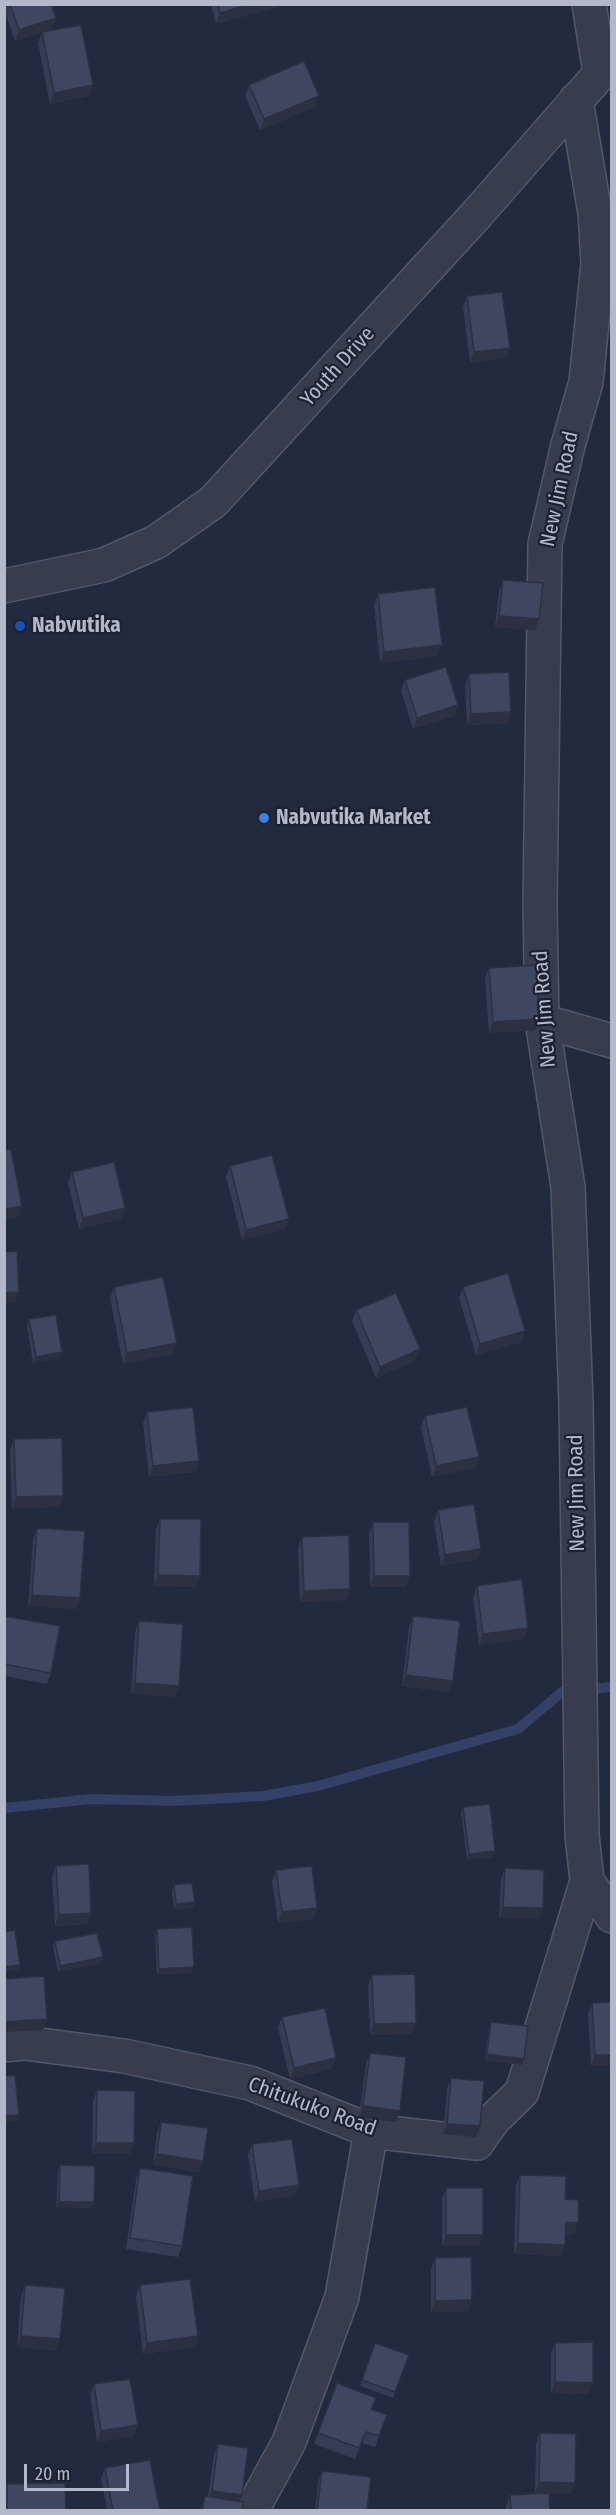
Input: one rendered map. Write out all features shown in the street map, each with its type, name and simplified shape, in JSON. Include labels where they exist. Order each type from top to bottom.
[{"type":"street","points":[[589,4],[606,66]]},
{"type":"street","name":"Youth Drive","points":[[5,586],[104,565],[156,542],[213,502],[461,232],[606,66]]},
{"type":"street","name":"New Jim Road","points":[[576,100],[595,213],[598,263],[599,383],[568,445],[545,544],[540,904],[542,1021],[568,1187],[576,1403],[580,1803],[587,1881]]},
{"type":"street","points":[[542,1021],[612,1041]]},
{"type":"street","points":[[587,1881],[612,1916]]},
{"type":"street","name":"Chitukuko Road","points":[[4,2045],[25,2043],[124,2056],[250,2083],[371,2131],[477,2143],[493,2120],[522,2092],[587,1881]]},
{"type":"street","points":[[252,2511],[289,2442],[342,2297],[371,2131]]},
{"type":"building","points":[[10,4],[51,4],[56,18],[19,30]]},
{"type":"building","points":[[218,4],[251,4],[220,13]]},
{"type":"building","points":[[81,25],[93,85],[54,93],[42,32]]},
{"type":"building","points":[[304,61],[319,96],[264,119],[249,85]]},
{"type":"building","points":[[502,292],[510,348],[474,352],[467,296]]},
{"type":"building","points":[[503,580],[543,583],[539,619],[499,616]]},
{"type":"building","points":[[435,587],[442,645],[384,652],[378,594]]},
{"type":"building","points":[[446,667],[458,705],[417,718],[405,680]]},
{"type":"building","points":[[509,672],[511,712],[471,714],[469,674]]},
{"type":"building","points":[[536,965],[539,1019],[493,1022],[489,968]]},
{"type":"building","points":[[11,1149],[22,1206],[4,1209],[4,1150]]},
{"type":"building","points":[[272,1155],[289,1219],[246,1230],[230,1166]]},
{"type":"building","points":[[114,1162],[125,1208],[83,1218],[72,1172]]},
{"type":"building","points":[[17,1251],[19,1292],[4,1293],[4,1252]]},
{"type":"building","points":[[508,1273],[525,1331],[480,1344],[463,1287]]},
{"type":"building","points":[[163,1277],[177,1343],[127,1353],[114,1287]]},
{"type":"building","points":[[396,1293],[420,1349],[380,1367],[356,1310]]},
{"type":"building","points":[[56,1315],[62,1352],[36,1357],[29,1319]]},
{"type":"building","points":[[193,1407],[199,1461],[153,1466],[147,1412]]},
{"type":"building","points":[[467,1407],[479,1457],[436,1466],[425,1416]]},
{"type":"building","points":[[62,1438],[63,1496],[16,1497],[14,1439]]},
{"type":"building","points":[[474,1504],[481,1549],[445,1555],[438,1510]]},
{"type":"building","points":[[160,1519],[201,1519],[200,1576],[158,1575]]},
{"type":"building","points":[[373,1522],[409,1522],[410,1576],[374,1576]]},
{"type":"building","points":[[37,1528],[85,1531],[80,1598],[32,1595]]},
{"type":"building","points":[[349,1535],[350,1589],[304,1591],[302,1537]]},
{"type":"building","points":[[522,1579],[528,1628],[483,1634],[477,1586]]},
{"type":"building","points":[[4,1616],[60,1626],[51,1673],[4,1664]]},
{"type":"building","points":[[413,1616],[460,1621],[453,1681],[406,1675]]},
{"type":"building","points":[[139,1621],[183,1624],[179,1686],[135,1683]]},
{"type":"building","points":[[490,1804],[495,1851],[469,1854],[463,1807]]},
{"type":"building","points":[[89,1864],[91,1913],[59,1915],[56,1866]]},
{"type":"building","points":[[312,1866],[317,1908],[282,1912],[276,1870]]},
{"type":"building","points":[[505,1868],[544,1870],[543,1908],[503,1907]]},
{"type":"building","points":[[192,1883],[195,1902],[176,1904],[174,1885]]},
{"type":"building","points":[[192,1927],[194,1967],[159,1969],[157,1929]]},
{"type":"building","points":[[15,1930],[20,1965],[4,1967],[4,1932]]},
{"type":"building","points":[[97,1933],[103,1957],[60,1966],[55,1941]]},
{"type":"building","points":[[415,1974],[416,2023],[374,2024],[372,1975]]},
{"type":"building","points":[[44,1976],[47,2019],[4,2022],[4,1979]]},
{"type":"building","points":[[612,2002],[612,2055],[595,2055],[592,2003]]},
{"type":"building","points":[[325,2008],[336,2058],[294,2068],[282,2017]]},
{"type":"building","points":[[491,2022],[528,2026],[524,2059],[487,2054]]},
{"type":"building","points":[[370,2053],[406,2057],[400,2111],[363,2106]]},
{"type":"building","points":[[15,2075],[19,2115],[4,2116],[4,2076]]},
{"type":"building","points":[[451,2078],[484,2081],[480,2126],[447,2124]]},
{"type":"building","points":[[97,2090],[135,2091],[134,2143],[96,2143]]},
{"type":"building","points":[[161,2122],[208,2128],[203,2161],[157,2154]]},
{"type":"building","points":[[292,2139],[299,2185],[259,2191],[252,2144]]},
{"type":"building","points":[[60,2165],[95,2166],[94,2202],[59,2202]]},
{"type":"building","points":[[140,2168],[193,2176],[182,2246],[130,2238]]},
{"type":"building","points":[[520,2175],[566,2176],[565,2199],[579,2200],[578,2223],[566,2222],[565,2245],[518,2243]]},
{"type":"building","points":[[446,2188],[483,2188],[483,2235],[446,2235]]},
{"type":"building","points":[[471,2257],[472,2300],[435,2301],[435,2258]]},
{"type":"building","points":[[190,2279],[198,2336],[147,2343],[140,2285]]},
{"type":"building","points":[[25,2285],[65,2288],[60,2339],[21,2336]]},
{"type":"building","points":[[593,2342],[593,2383],[555,2382],[555,2343]]},
{"type":"building","points":[[375,2343],[409,2355],[395,2392],[362,2380]]},
{"type":"building","points":[[130,2379],[138,2425],[101,2431],[94,2384]]},
{"type":"building","points":[[337,2383],[376,2398],[371,2409],[387,2415],[379,2436],[366,2432],[359,2448],[318,2433]]},
{"type":"building","points":[[540,2433],[576,2434],[575,2483],[539,2482]]},
{"type":"building","points":[[218,2444],[248,2448],[242,2495],[212,2491]]},
{"type":"building","points":[[150,2460],[160,2511],[113,2511],[105,2468]]},
{"type":"building","points":[[322,2471],[371,2477],[367,2511],[317,2511]]},
{"type":"building","points":[[65,2483],[66,2511],[7,2511],[7,2484]]},
{"type":"building","points":[[549,2493],[550,2511],[511,2511],[510,2495]]},
{"type":"building","points":[[205,2496],[243,2502],[242,2511],[202,2511]]},
{"type":"waterway","points":[[4,1808],[92,1799],[174,1801],[263,1796],[318,1786],[518,1729],[562,1692],[612,1687]]},
{"type":"place","name":"Nabvutika","points":[[20,626]]},
{"type":"place","name":"Nabvutika Market","points":[[264,818]]}]
